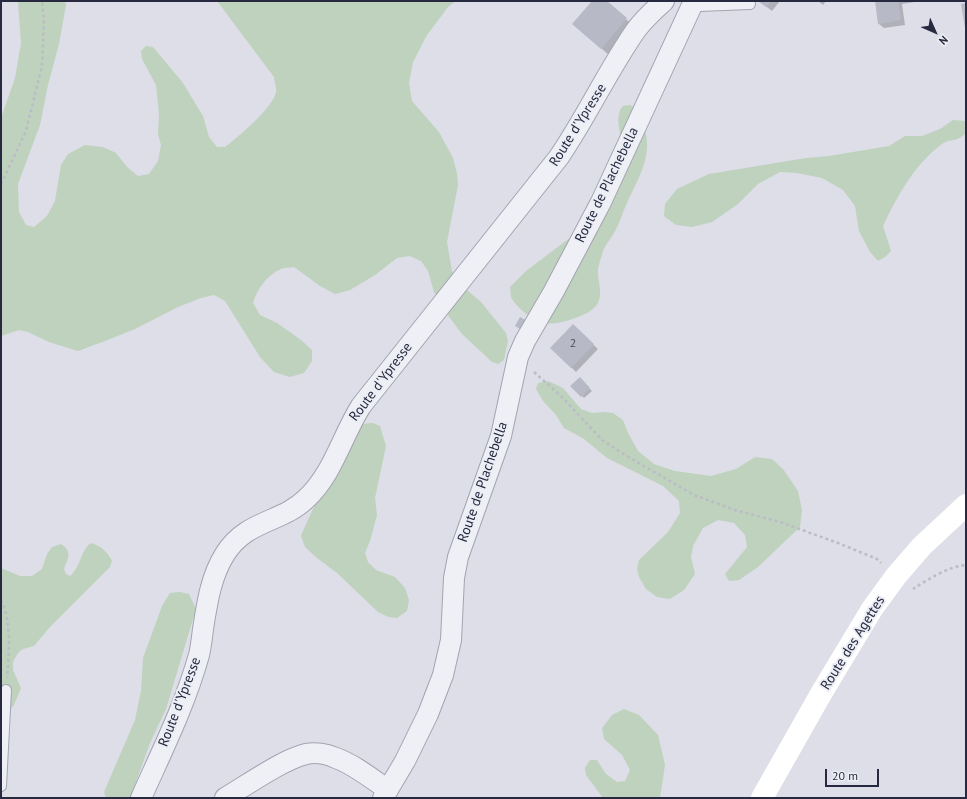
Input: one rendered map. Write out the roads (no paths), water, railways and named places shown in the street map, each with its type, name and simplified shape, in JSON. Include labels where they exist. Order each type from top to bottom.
[{"type":"street","name":"Route d'Ypresse","points":[[141,798],[187,690],[200,654],[210,589],[215,574],[225,554],[235,541],[248,530],[294,508],[317,488],[325,477],[352,421],[361,406],[559,157],[576,132],[636,30],[649,14],[664,1]]},
{"type":"street","name":"Route de Plachebella","points":[[386,794],[405,761],[428,714],[443,675],[451,640],[454,578],[458,557],[501,436],[518,357],[525,341],[602,202],[694,2]]},
{"type":"street","name":"Route des Agettes","points":[[762,798],[822,692],[868,615],[902,585],[922,546],[966,505]]},
{"type":"street","points":[[225,798],[282,764],[306,754],[323,754],[346,762],[386,794]]},
{"type":"lane","points":[[694,2],[699,6],[750,4]]},
{"type":"lane","points":[[1,786],[6,690]]}]
